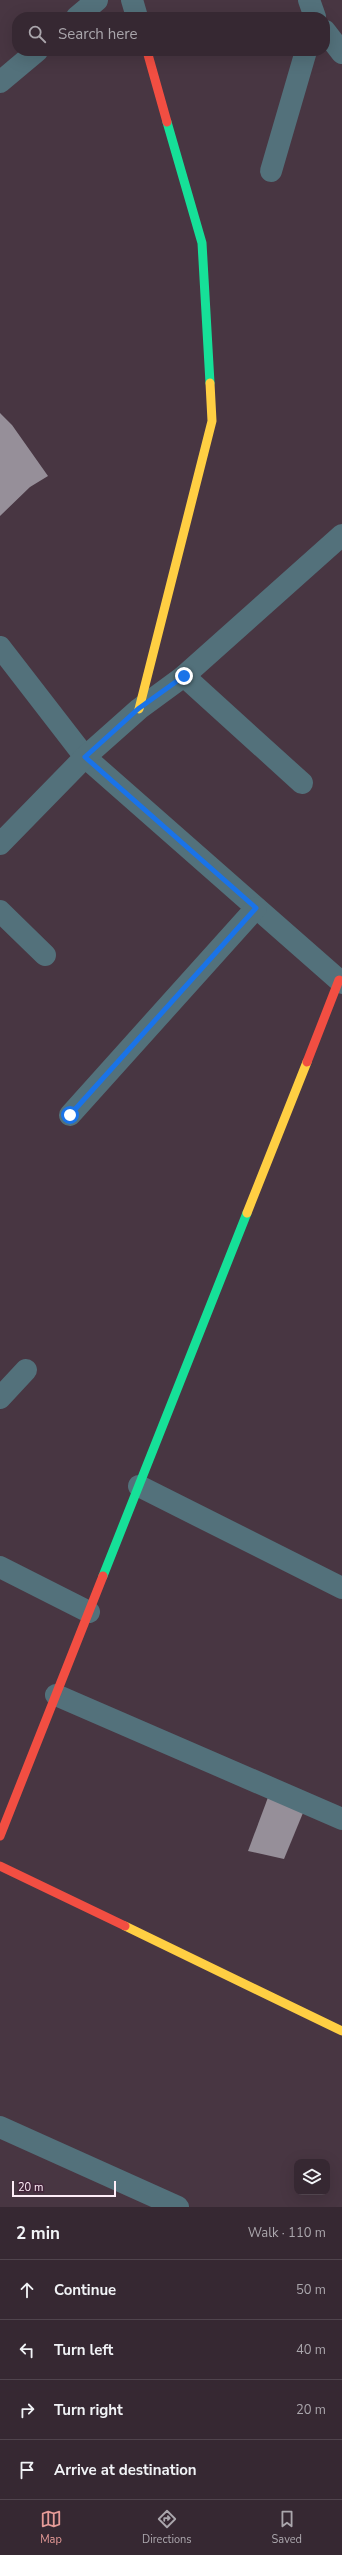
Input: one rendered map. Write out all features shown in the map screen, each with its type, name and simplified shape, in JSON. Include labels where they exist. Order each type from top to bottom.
[{"type":"street","points":[[83,12],[97,0]]},
{"type":"street","points":[[132,0],[136,12]]},
{"type":"street","points":[[309,0],[313,12]]},
{"type":"street","points":[[330,37],[342,53]]},
{"type":"street","points":[[0,82],[31,56]]},
{"type":"street","points":[[138,709],[212,421],[202,243],[148,56]]},
{"type":"street","points":[[271,171],[305,56]]},
{"type":"street","points":[[0,844],[85,757],[138,709],[184,676],[342,535]]},
{"type":"street","points":[[0,647],[85,757],[340,982],[0,1836]]},
{"type":"street","points":[[184,676],[302,783]]},
{"type":"street","points":[[70,1115],[256,908]]},
{"type":"street","points":[[0,911],[45,955]]},
{"type":"street","points":[[0,1398],[26,1370]]},
{"type":"street","points":[[139,1486],[342,1588]]},
{"type":"street","points":[[0,1567],[89,1612]]},
{"type":"street","points":[[56,1695],[342,1819]]},
{"type":"street","points":[[0,1866],[342,2031]]},
{"type":"street","points":[[0,2127],[178,2207]]},
{"type":"building","points":[[0,413],[12,425],[48,476],[30,487],[0,516]]},
{"type":"building","points":[[270,1792],[305,1808],[284,1859],[248,1851]]},
{"type":"traffic: fast","points":[[167,122],[202,243],[210,383]]},
{"type":"traffic: fast","points":[[103,1576],[247,1213]]},
{"type":"traffic: slow","points":[[139,709],[212,421],[210,383]]},
{"type":"traffic: slow","points":[[247,1213],[307,1062]]},
{"type":"traffic: slow","points":[[125,1926],[342,2031]]},
{"type":"traffic: jam","points":[[148,56],[167,122]]},
{"type":"traffic: jam","points":[[307,1062],[339,980]]},
{"type":"traffic: jam","points":[[0,1836],[103,1576]]},
{"type":"traffic: jam","points":[[0,1866],[125,1926]]},
{"type":"route","points":[[70,1115],[256,908],[85,757],[138,709],[184,676]]}]
